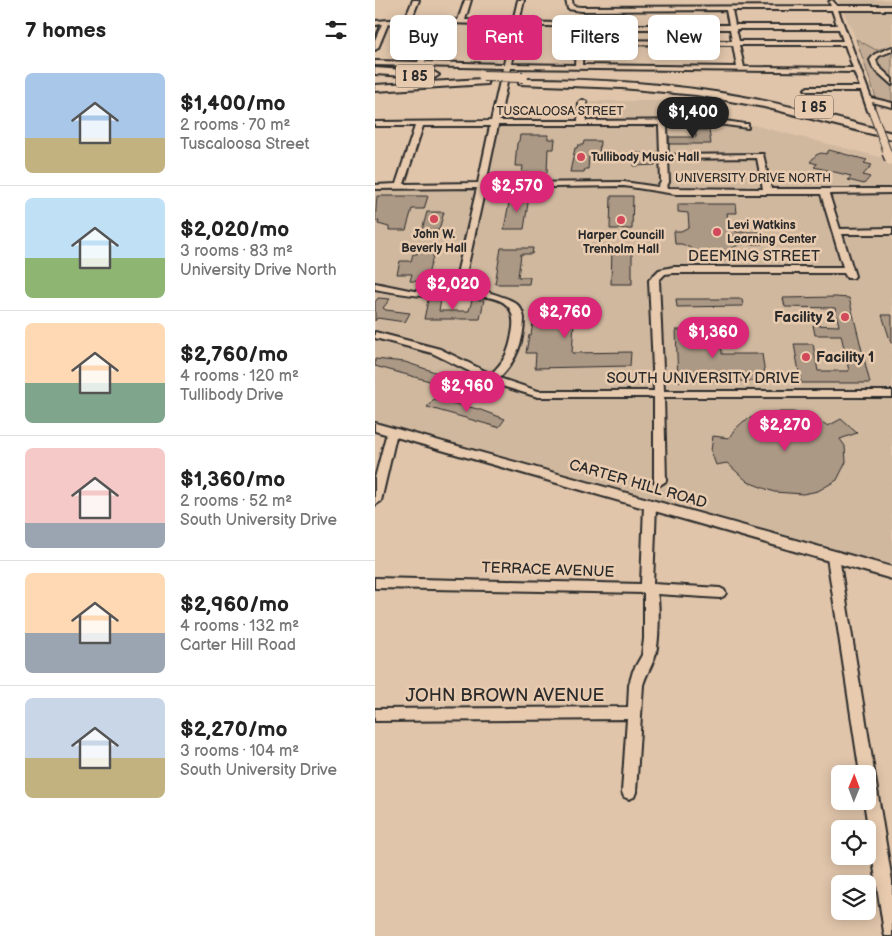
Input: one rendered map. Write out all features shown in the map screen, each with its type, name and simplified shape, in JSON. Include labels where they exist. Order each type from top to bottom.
[{"type":"highway","points":[[375,71],[454,76]]},
{"type":"highway","name":"I 85","points":[[375,76],[454,76],[483,79]]},
{"type":"highway","points":[[375,88],[483,79]]},
{"type":"highway","name":"I 85","points":[[375,82],[483,79],[630,79],[694,84],[793,102],[892,127]]},
{"type":"highway","name":"I 85","points":[[523,79],[634,85],[720,96],[805,114],[892,136]]},
{"type":"main road","name":"CARTER HILL ROAD","points":[[375,427],[892,573]]},
{"type":"street","points":[[410,15],[416,0]]},
{"type":"street","points":[[461,21],[468,0]]},
{"type":"street","points":[[517,15],[521,0]]},
{"type":"street","points":[[569,0],[569,7],[572,8],[637,10],[892,8]]},
{"type":"street","points":[[617,0],[617,9]]},
{"type":"street","points":[[669,0],[670,9]]},
{"type":"street","points":[[736,0],[738,8]]},
{"type":"street","points":[[832,0],[891,163]]},
{"type":"street","points":[[729,8],[741,70]]},
{"type":"street","points":[[637,10],[637,15]]},
{"type":"street","points":[[457,21],[467,21]]},
{"type":"street","points":[[375,48],[386,22]]},
{"type":"street","points":[[375,23],[390,22]]},
{"type":"street","points":[[638,27],[841,27]]},
{"type":"street","points":[[638,43],[847,43]]},
{"type":"street","points":[[892,49],[877,55],[873,60],[875,67],[892,83]]},
{"type":"street","points":[[421,64],[423,60]]},
{"type":"street","points":[[433,295],[461,275],[482,186],[506,60]]},
{"type":"street","points":[[578,68],[579,60]]},
{"type":"street","points":[[375,63],[578,68],[857,70]]},
{"type":"street","points":[[809,89],[864,89]]},
{"type":"street","points":[[867,99],[892,105]]},
{"type":"street","points":[[582,122],[583,102]]},
{"type":"street","points":[[873,113],[878,107],[892,105]]},
{"type":"street","points":[[661,189],[665,182],[663,122]]},
{"type":"street","name":"TUSCALOOSA STREET","points":[[375,124],[728,122],[745,126]]},
{"type":"street","points":[[399,187],[419,123]]},
{"type":"street","points":[[664,157],[759,156],[768,192]]},
{"type":"street","name":"UNIVERSITY DRIVE NORTH","points":[[375,187],[624,184],[675,192],[892,191]]},
{"type":"street","points":[[825,191],[837,232],[892,232]]},
{"type":"street","name":"DEEMING STREET","points":[[659,393],[655,280],[660,273],[673,270],[849,273],[837,232]]},
{"type":"street","points":[[461,275],[483,293]]},
{"type":"street","points":[[375,286],[414,294],[483,293],[508,302],[516,309],[519,316],[515,351],[505,367],[492,378]]},
{"type":"street","name":"SOUTH UNIVERSITY DRIVE","points":[[375,335],[436,352],[492,378],[538,394],[659,393],[891,396]]},
{"type":"street","points":[[659,393],[660,481]]},
{"type":"street","points":[[375,501],[392,432]]},
{"type":"street","points":[[629,792],[637,679],[649,653],[652,597],[646,581],[650,505]]},
{"type":"street","points":[[833,557],[892,932]]},
{"type":"street","name":"TERRACE AVENUE","points":[[375,583],[649,589],[720,593]]},
{"type":"street","name":"JOHN BROWN AVENUE","points":[[375,715],[635,713]]},
{"type":"shaded area","points":[[838,0],[892,0],[892,46],[876,51],[856,39]]},
{"type":"shaded area","points":[[856,39],[876,50],[892,46],[892,103],[876,98]]},
{"type":"shaded area","points":[[586,101],[666,101],[667,121],[737,121],[892,160],[892,570],[375,424],[375,188],[485,188],[497,124],[585,124]]},
{"type":"building","points":[[695,130],[709,130],[711,144],[669,144],[669,137],[696,137]]},
{"type":"building","points":[[520,135],[548,135],[548,139],[555,139],[554,149],[548,149],[547,173],[522,173],[523,166],[515,166],[517,143]]},
{"type":"building","name":"Tullibody Music Hall","points":[[584,141],[600,141],[599,156],[589,156],[588,169],[585,169],[584,172],[570,172],[575,148],[578,145],[583,145]]},
{"type":"building","points":[[829,150],[867,160],[864,163],[872,165],[863,175],[870,177],[864,184],[848,180],[851,176],[814,167],[817,164],[810,162],[816,155],[826,154]]},
{"type":"building","points":[[634,153],[655,154],[655,165],[634,166]]},
{"type":"building","points":[[377,196],[428,196],[424,209],[412,209],[406,230],[389,230],[389,227],[378,224],[379,221],[375,221]]},
{"type":"building","name":"Harper Councill Trenholm Hall","points":[[611,196],[633,196],[632,229],[610,229]]},
{"type":"building","points":[[510,197],[529,197],[524,229],[504,229]]},
{"type":"building","name":"Levi Watkins Learning Center","points":[[678,204],[736,204],[737,213],[727,213],[729,227],[737,232],[760,232],[762,244],[740,244],[727,251],[728,260],[696,260],[696,251],[682,244],[675,244],[674,231],[681,231],[689,227],[688,213],[678,212]]},
{"type":"building","name":"John W. Beverly Hall","points":[[427,212],[444,212],[439,230],[422,230]]},
{"type":"building","points":[[501,248],[533,248],[532,254],[521,254],[518,277],[530,277],[529,284],[495,284]]},
{"type":"building","points":[[612,248],[632,248],[632,284],[611,284]]},
{"type":"building","points":[[435,249],[426,282],[410,281],[412,274],[397,274],[400,261],[411,261],[413,254],[417,254],[418,250]]},
{"type":"building","points":[[378,298],[390,299],[383,308],[386,310],[410,313],[405,322],[377,318],[375,321],[375,302]]},
{"type":"building","points":[[783,298],[849,298],[870,383],[801,383],[794,344],[813,344],[818,371],[849,371],[841,335],[815,335],[813,325],[839,326],[835,308],[785,307]]},
{"type":"building","points":[[676,299],[742,299],[743,306],[677,307]]},
{"type":"building","points":[[428,300],[441,300],[439,311],[469,311],[472,300],[484,300],[480,319],[424,319]]},
{"type":"building","points":[[544,301],[595,301],[595,308],[575,308],[572,353],[631,352],[630,366],[535,368],[536,353],[526,353],[535,310],[542,310]]},
{"type":"building","points":[[882,315],[892,315],[892,343],[891,343]]},
{"type":"building","points":[[687,326],[709,326],[709,330],[720,330],[722,354],[762,354],[766,381],[678,381],[676,330],[687,330]]},
{"type":"building","points":[[375,359],[405,362],[441,374],[433,382],[375,366]]},
{"type":"building","points":[[434,399],[478,409],[505,419],[497,427],[427,407]]},
{"type":"building","points":[[774,412],[793,412],[814,417],[828,426],[841,419],[857,433],[840,439],[845,446],[846,462],[837,480],[818,491],[803,494],[774,492],[748,482],[727,463],[716,465],[711,451],[713,436],[729,438],[734,430],[744,421],[757,415]]},
{"type":"place","name":"Tullibody Music Hall","points":[[581,157]]},
{"type":"place","name":"John W. Beverly Hall","points":[[434,219]]},
{"type":"place","name":"Harper Councill Trenholm Hall","points":[[621,220]]},
{"type":"place","name":"Levi Watkins Learning Center","points":[[717,232]]},
{"type":"place","name":"Facility 2","points":[[845,317]]},
{"type":"place","name":"Facility 1","points":[[806,357]]}]
